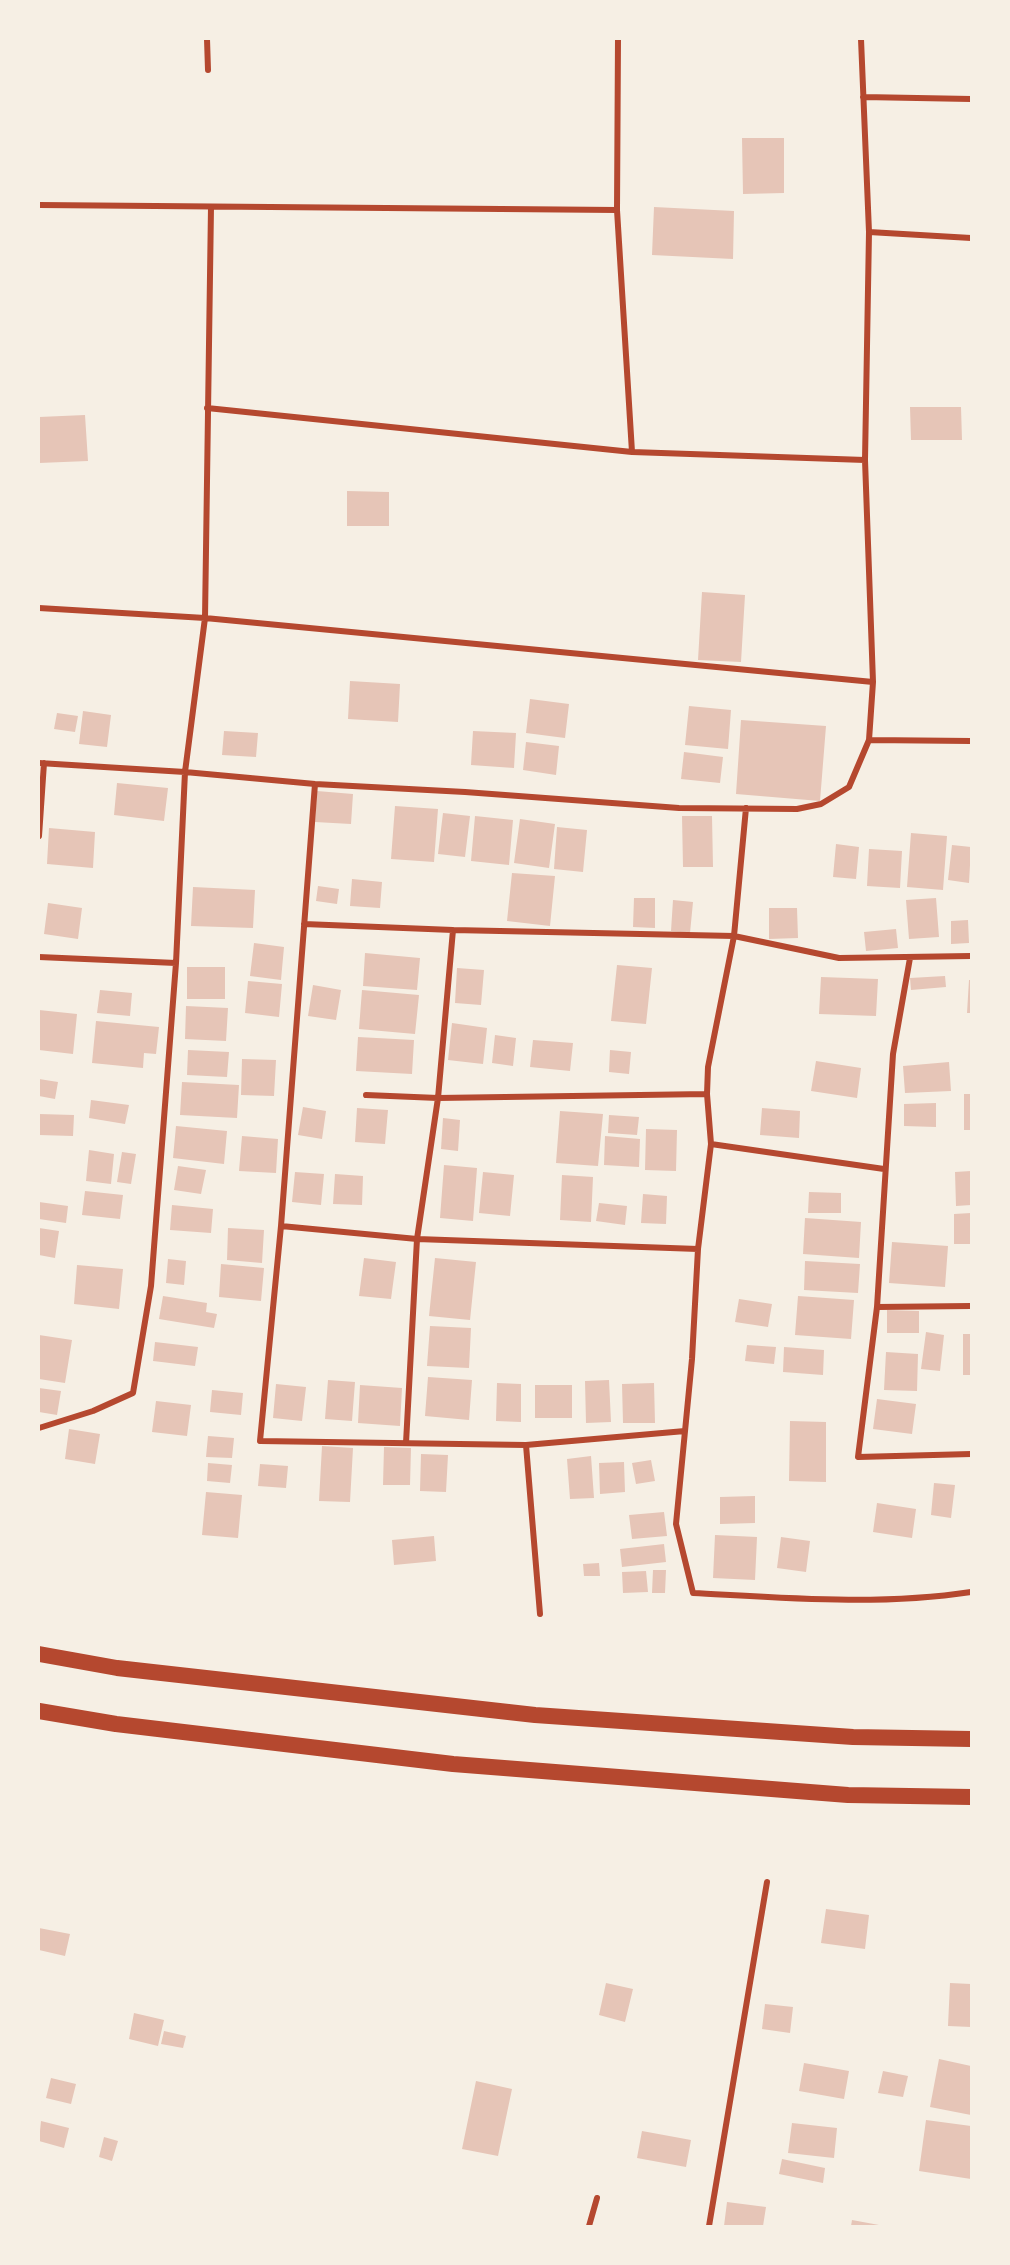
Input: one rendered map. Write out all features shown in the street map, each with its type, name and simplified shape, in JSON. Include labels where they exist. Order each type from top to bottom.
[{"type":"highway","points":[[39,1654],[117,1668],[535,1715],[853,1737],[971,1739]]},
{"type":"highway","points":[[39,1711],[116,1724],[453,1764],[848,1795],[971,1797]]},
{"type":"street","points":[[207,39],[208,70]]},
{"type":"street","points":[[618,39],[617,210],[632,452]]},
{"type":"street","points":[[39,836],[42,763],[679,808],[797,809],[821,804],[849,787],[869,740],[873,682],[865,460],[869,232],[861,39]]},
{"type":"street","points":[[864,97],[971,99]]},
{"type":"street","points":[[39,205],[617,210]]},
{"type":"street","points":[[39,1428],[93,1411],[133,1392],[151,1286],[176,963],[185,772],[205,618],[211,207]]},
{"type":"street","points":[[869,232],[971,238]]},
{"type":"street","points":[[207,408],[632,452],[865,460]]},
{"type":"street","points":[[39,608],[205,618],[873,682]]},
{"type":"street","points":[[869,740],[971,741]]},
{"type":"street","points":[[315,784],[281,1226],[260,1441],[526,1445],[685,1431]]},
{"type":"street","points":[[746,808],[734,936],[708,1067],[707,1094],[711,1144],[698,1249],[692,1359],[676,1524],[693,1593],[808,1599],[927,1598],[971,1592]]},
{"type":"street","points":[[304,924],[453,930],[734,936],[839,958],[971,956]]},
{"type":"street","points":[[406,1443],[417,1239],[438,1098],[453,930]]},
{"type":"street","points":[[39,957],[176,963]]},
{"type":"street","points":[[910,958],[893,1054],[877,1307],[858,1457],[971,1454]]},
{"type":"street","points":[[366,1095],[438,1098],[707,1094]]},
{"type":"street","points":[[711,1144],[885,1168]]},
{"type":"street","points":[[281,1226],[417,1239],[698,1249]]},
{"type":"street","points":[[877,1307],[971,1306]]},
{"type":"street","points":[[526,1445],[540,1614]]},
{"type":"street","points":[[709,2226],[767,1882]]},
{"type":"street","points":[[589,2226],[597,2198]]},
{"type":"building","points":[[742,138],[784,138],[784,193],[743,194]]},
{"type":"building","points":[[654,207],[734,211],[733,259],[652,255]]},
{"type":"building","points":[[910,407],[961,407],[962,440],[911,440]]},
{"type":"building","points":[[85,415],[88,461],[39,463],[39,417]]},
{"type":"building","points":[[347,491],[389,492],[389,526],[347,526]]},
{"type":"building","points":[[702,592],[745,595],[741,662],[698,660]]},
{"type":"building","points":[[350,681],[400,684],[398,722],[348,719]]},
{"type":"building","points":[[530,699],[569,704],[565,738],[526,733]]},
{"type":"building","points":[[689,706],[731,710],[728,749],[685,745]]},
{"type":"building","points":[[83,711],[111,715],[107,747],[79,744]]},
{"type":"building","points":[[57,713],[78,716],[75,732],[54,729]]},
{"type":"building","points":[[741,720],[826,726],[820,801],[736,794]]},
{"type":"building","points":[[224,731],[258,733],[256,757],[222,755]]},
{"type":"building","points":[[473,731],[516,733],[514,768],[471,765]]},
{"type":"building","points":[[526,742],[559,746],[556,775],[523,770]]},
{"type":"building","points":[[684,752],[723,757],[720,783],[681,779]]},
{"type":"building","points":[[117,783],[168,788],[164,821],[114,815]]},
{"type":"building","points":[[317,791],[353,794],[351,824],[315,822]]},
{"type":"building","points":[[395,806],[438,809],[434,862],[391,859]]},
{"type":"building","points":[[443,813],[470,816],[465,857],[438,854]]},
{"type":"building","points":[[475,816],[513,820],[509,865],[471,861]]},
{"type":"building","points":[[682,816],[712,816],[713,867],[683,867]]},
{"type":"building","points":[[520,819],[555,824],[549,868],[514,863]]},
{"type":"building","points":[[557,827],[587,830],[583,872],[554,869]]},
{"type":"building","points":[[49,828],[95,832],[93,868],[47,864]]},
{"type":"building","points":[[911,833],[947,836],[943,890],[907,887]]},
{"type":"building","points":[[836,844],[859,847],[856,879],[833,877]]},
{"type":"building","points":[[952,845],[971,847],[969,883],[948,880]]},
{"type":"building","points":[[869,849],[902,851],[900,888],[867,886]]},
{"type":"building","points":[[512,873],[555,876],[550,926],[507,921]]},
{"type":"building","points":[[352,879],[382,882],[380,908],[350,906]]},
{"type":"building","points":[[318,886],[339,889],[337,904],[316,901]]},
{"type":"building","points":[[193,887],[255,890],[253,928],[191,926]]},
{"type":"building","points":[[634,898],[655,898],[655,928],[633,927]]},
{"type":"building","points":[[936,898],[939,937],[909,939],[906,900]]},
{"type":"building","points":[[673,900],[693,902],[690,933],[671,931]]},
{"type":"building","points":[[48,903],[82,908],[78,939],[44,934]]},
{"type":"building","points":[[769,908],[797,908],[798,938],[769,939]]},
{"type":"building","points":[[968,920],[969,943],[951,944],[951,921]]},
{"type":"building","points":[[896,929],[898,948],[866,951],[864,932]]},
{"type":"building","points":[[254,943],[284,947],[281,980],[250,976]]},
{"type":"building","points":[[365,953],[420,958],[417,990],[363,986]]},
{"type":"building","points":[[617,965],[652,968],[646,1024],[611,1021]]},
{"type":"building","points":[[187,967],[225,967],[225,999],[187,999]]},
{"type":"building","points":[[457,968],[484,970],[481,1005],[455,1003]]},
{"type":"building","points":[[945,976],[946,987],[911,990],[910,978]]},
{"type":"building","points":[[821,977],[878,979],[876,1016],[819,1014]]},
{"type":"building","points":[[969,980],[971,980],[971,1013],[967,1013]]},
{"type":"building","points":[[248,981],[282,984],[279,1017],[245,1013]]},
{"type":"building","points":[[313,985],[341,990],[336,1020],[308,1016]]},
{"type":"building","points":[[100,990],[132,993],[130,1016],[97,1013]]},
{"type":"building","points":[[362,990],[419,995],[415,1034],[359,1029]]},
{"type":"building","points":[[186,1006],[228,1008],[226,1041],[185,1039]]},
{"type":"building","points":[[39,1010],[77,1014],[73,1054],[39,1050]]},
{"type":"building","points":[[96,1021],[159,1027],[156,1054],[144,1053],[143,1068],[92,1063]]},
{"type":"building","points":[[452,1023],[487,1028],[483,1064],[448,1060]]},
{"type":"building","points":[[495,1035],[516,1038],[513,1066],[492,1063]]},
{"type":"building","points":[[358,1037],[414,1040],[412,1074],[356,1071]]},
{"type":"building","points":[[533,1040],[573,1043],[570,1071],[530,1067]]},
{"type":"building","points":[[188,1050],[229,1052],[227,1077],[187,1075]]},
{"type":"building","points":[[610,1050],[631,1052],[629,1074],[609,1072]]},
{"type":"building","points":[[242,1059],[276,1060],[274,1096],[241,1095]]},
{"type":"building","points":[[816,1061],[861,1068],[857,1098],[811,1091]]},
{"type":"building","points":[[949,1062],[951,1091],[905,1093],[903,1066]]},
{"type":"building","points":[[39,1079],[58,1082],[55,1099],[39,1096]]},
{"type":"building","points":[[182,1082],[239,1085],[237,1118],[180,1115]]},
{"type":"building","points":[[964,1094],[971,1094],[971,1130],[964,1130]]},
{"type":"building","points":[[91,1100],[129,1105],[125,1124],[89,1118]]},
{"type":"building","points":[[936,1103],[936,1127],[904,1126],[904,1104]]},
{"type":"building","points":[[303,1107],[326,1111],[322,1139],[298,1135]]},
{"type":"building","points":[[357,1108],[388,1110],[385,1144],[355,1142]]},
{"type":"building","points":[[762,1108],[800,1111],[799,1138],[760,1135]]},
{"type":"building","points":[[560,1111],[603,1114],[598,1166],[556,1163]]},
{"type":"building","points":[[39,1114],[74,1115],[73,1136],[39,1135]]},
{"type":"building","points":[[609,1115],[639,1117],[637,1135],[608,1133]]},
{"type":"building","points":[[443,1118],[460,1120],[458,1151],[441,1149]]},
{"type":"building","points":[[176,1126],[227,1131],[224,1164],[173,1158]]},
{"type":"building","points":[[646,1129],[677,1130],[676,1171],[645,1170]]},
{"type":"building","points":[[242,1136],[278,1139],[276,1173],[239,1171]]},
{"type":"building","points":[[605,1136],[640,1139],[639,1167],[604,1165]]},
{"type":"building","points":[[89,1150],[114,1154],[111,1184],[86,1181]]},
{"type":"building","points":[[122,1152],[136,1154],[131,1184],[117,1182]]},
{"type":"building","points":[[444,1165],[477,1168],[473,1221],[440,1218]]},
{"type":"building","points":[[178,1166],[206,1170],[201,1194],[174,1190]]},
{"type":"building","points":[[971,1171],[971,1205],[956,1206],[955,1172]]},
{"type":"building","points":[[295,1172],[324,1174],[321,1205],[292,1202]]},
{"type":"building","points":[[483,1172],[514,1175],[510,1216],[479,1213]]},
{"type":"building","points":[[335,1174],[363,1176],[362,1205],[333,1204]]},
{"type":"building","points":[[562,1175],[593,1177],[591,1222],[560,1220]]},
{"type":"building","points":[[85,1191],[123,1195],[120,1219],[82,1215]]},
{"type":"building","points":[[809,1192],[841,1193],[841,1213],[808,1213]]},
{"type":"building","points":[[643,1194],[667,1196],[666,1224],[641,1223]]},
{"type":"building","points":[[39,1202],[68,1206],[66,1223],[39,1219]]},
{"type":"building","points":[[599,1203],[627,1206],[625,1225],[596,1221]]},
{"type":"building","points":[[172,1205],[213,1209],[211,1233],[170,1230]]},
{"type":"building","points":[[971,1213],[971,1244],[954,1244],[954,1214]]},
{"type":"building","points":[[805,1218],[861,1222],[859,1258],[803,1254]]},
{"type":"building","points":[[39,1228],[59,1231],[55,1258],[39,1255]]},
{"type":"building","points":[[228,1228],[264,1230],[262,1263],[227,1260]]},
{"type":"building","points":[[892,1242],[948,1246],[945,1287],[889,1283]]},
{"type":"building","points":[[364,1258],[396,1262],[391,1299],[359,1296]]},
{"type":"building","points":[[435,1258],[476,1262],[470,1320],[429,1316]]},
{"type":"building","points":[[168,1259],[186,1261],[184,1285],[166,1283]]},
{"type":"building","points":[[805,1261],[860,1264],[858,1293],[804,1290]]},
{"type":"building","points":[[221,1264],[264,1268],[261,1301],[219,1297]]},
{"type":"building","points":[[77,1265],[123,1269],[119,1309],[74,1304]]},
{"type":"building","points":[[163,1296],[207,1303],[206,1312],[217,1314],[214,1328],[159,1319]]},
{"type":"building","points":[[798,1296],[854,1300],[851,1339],[795,1335]]},
{"type":"building","points":[[739,1299],[772,1304],[768,1327],[735,1322]]},
{"type":"building","points":[[887,1310],[919,1311],[919,1333],[887,1333]]},
{"type":"building","points":[[430,1326],[471,1328],[469,1368],[427,1366]]},
{"type":"building","points":[[926,1332],[944,1335],[940,1371],[921,1369]]},
{"type":"building","points":[[963,1334],[971,1334],[971,1375],[963,1375]]},
{"type":"building","points":[[39,1335],[72,1340],[65,1383],[39,1379]]},
{"type":"building","points":[[155,1342],[198,1347],[195,1366],[153,1361]]},
{"type":"building","points":[[747,1345],[776,1347],[774,1364],[745,1361]]},
{"type":"building","points":[[784,1347],[824,1350],[823,1375],[783,1372]]},
{"type":"building","points":[[886,1352],[918,1354],[917,1391],[884,1390]]},
{"type":"building","points":[[428,1377],[472,1380],[469,1420],[425,1416]]},
{"type":"building","points":[[328,1380],[355,1382],[352,1421],[325,1419]]},
{"type":"building","points":[[609,1380],[611,1422],[586,1423],[585,1381]]},
{"type":"building","points":[[497,1383],[521,1384],[521,1422],[496,1421]]},
{"type":"building","points":[[654,1383],[655,1423],[623,1423],[622,1384]]},
{"type":"building","points":[[276,1384],[306,1387],[302,1421],[273,1418]]},
{"type":"building","points":[[360,1385],[402,1388],[400,1426],[358,1423]]},
{"type":"building","points":[[535,1385],[572,1385],[572,1418],[535,1418]]},
{"type":"building","points":[[39,1388],[61,1391],[57,1415],[39,1412]]},
{"type":"building","points":[[212,1390],[243,1393],[241,1415],[210,1412]]},
{"type":"building","points":[[877,1399],[916,1404],[912,1434],[873,1429]]},
{"type":"building","points":[[156,1401],[191,1405],[187,1436],[152,1432]]},
{"type":"building","points":[[790,1421],[826,1422],[826,1482],[789,1481]]},
{"type":"building","points":[[69,1429],[100,1434],[95,1464],[65,1459]]},
{"type":"building","points":[[208,1436],[234,1438],[232,1458],[206,1457]]},
{"type":"building","points":[[322,1446],[353,1448],[350,1502],[319,1501]]},
{"type":"building","points":[[384,1447],[411,1448],[410,1485],[383,1485]]},
{"type":"building","points":[[421,1454],[448,1455],[446,1492],[420,1491]]},
{"type":"building","points":[[591,1456],[594,1498],[570,1499],[567,1459]]},
{"type":"building","points":[[651,1460],[655,1481],[636,1484],[632,1463]]},
{"type":"building","points":[[624,1462],[625,1492],[600,1494],[599,1463]]},
{"type":"building","points":[[208,1463],[232,1465],[230,1483],[207,1481]]},
{"type":"building","points":[[260,1464],[288,1466],[286,1488],[258,1486]]},
{"type":"building","points":[[934,1483],[955,1485],[951,1518],[931,1515]]},
{"type":"building","points":[[206,1492],[242,1495],[238,1538],[202,1535]]},
{"type":"building","points":[[755,1496],[755,1523],[720,1524],[720,1497]]},
{"type":"building","points":[[877,1503],[916,1509],[912,1538],[873,1532]]},
{"type":"building","points":[[664,1512],[667,1536],[632,1539],[629,1515]]},
{"type":"building","points":[[715,1535],[757,1537],[755,1580],[713,1578]]},
{"type":"building","points":[[434,1536],[436,1561],[394,1565],[392,1540]]},
{"type":"building","points":[[781,1537],[810,1541],[806,1572],[777,1568]]},
{"type":"building","points":[[664,1544],[666,1562],[622,1567],[620,1549]]},
{"type":"building","points":[[599,1563],[600,1576],[584,1576],[583,1564]]},
{"type":"building","points":[[653,1570],[666,1570],[665,1593],[652,1593]]},
{"type":"building","points":[[646,1571],[648,1592],[623,1593],[622,1572]]},
{"type":"building","points":[[826,1909],[869,1915],[865,1949],[821,1943]]},
{"type":"building","points":[[39,1928],[70,1934],[65,1956],[39,1950]]},
{"type":"building","points":[[606,1983],[633,1989],[625,2022],[599,2015]]},
{"type":"building","points":[[950,1983],[971,1984],[971,2027],[948,2026]]},
{"type":"building","points":[[765,2004],[793,2007],[790,2033],[762,2029]]},
{"type":"building","points":[[134,2013],[164,2020],[158,2046],[129,2039]]},
{"type":"building","points":[[164,2031],[186,2036],[183,2048],[161,2044]]},
{"type":"building","points":[[939,2059],[971,2066],[971,2115],[930,2107]]},
{"type":"building","points":[[804,2063],[849,2071],[844,2099],[799,2091]]},
{"type":"building","points":[[883,2071],[908,2076],[903,2097],[878,2093]]},
{"type":"building","points":[[51,2078],[76,2084],[71,2104],[46,2098]]},
{"type":"building","points":[[476,2081],[512,2089],[498,2156],[462,2149]]},
{"type":"building","points":[[926,2120],[971,2126],[971,2179],[919,2171]]},
{"type":"building","points":[[41,2121],[69,2128],[64,2148],[39,2141]]},
{"type":"building","points":[[792,2123],[837,2128],[834,2158],[788,2153]]},
{"type":"building","points":[[642,2131],[691,2140],[686,2167],[637,2158]]},
{"type":"building","points":[[104,2137],[118,2141],[112,2161],[99,2157]]},
{"type":"building","points":[[782,2159],[825,2168],[823,2183],[779,2174]]},
{"type":"building","points":[[727,2202],[766,2207],[763,2226],[724,2226]]},
{"type":"building","points":[[852,2220],[879,2225],[851,2226]]}]
